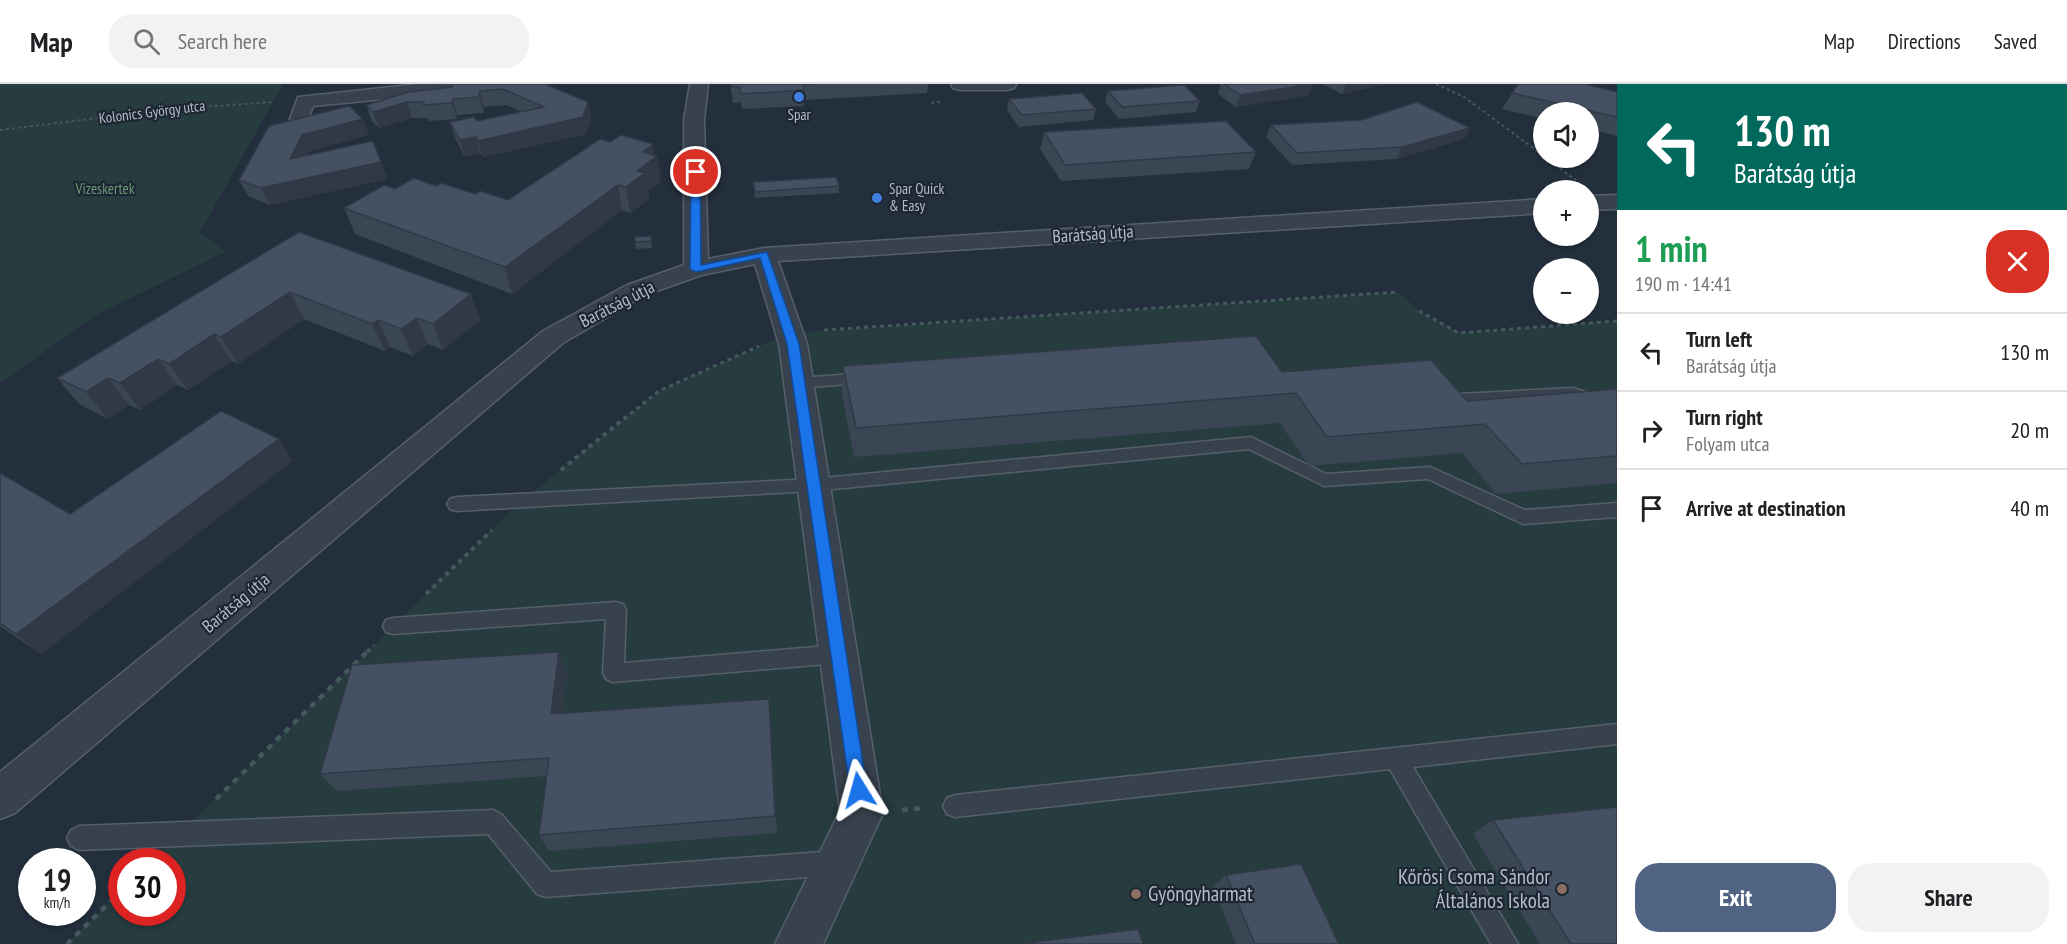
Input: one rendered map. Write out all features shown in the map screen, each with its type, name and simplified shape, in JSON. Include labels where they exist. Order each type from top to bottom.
[{"type":"street","points":[[297,127],[305,101],[477,84]]},
{"type":"street","points":[[696,269],[694,120],[699,84]]},
{"type":"street","points":[[961,84],[1006,84]]},
{"type":"street","points":[[1599,203],[1617,202]]},
{"type":"street","name":"Barátság útja","points":[[0,799],[553,338],[636,290],[696,269],[764,255],[1533,207]]},
{"type":"street","points":[[764,255],[789,333],[799,383],[862,813],[799,944]]},
{"type":"lane","points":[[799,383],[881,377]]},
{"type":"lane","points":[[1429,388],[1458,399],[1573,393],[1617,408]]},
{"type":"lane","points":[[456,504],[813,484],[1251,443],[1324,480],[1430,473],[1523,517],[1617,510]]},
{"type":"lane","points":[[393,627],[616,610],[613,674],[838,654]]},
{"type":"lane","points":[[955,806],[1617,734]]},
{"type":"lane","points":[[1395,757],[1505,944]]},
{"type":"lane","points":[[79,838],[493,822],[546,885],[838,863]]},
{"type":"path","points":[[1436,84],[1464,98],[1533,148]]},
{"type":"path","name":"Kolonics György utca","points":[[0,130],[178,110],[211,104],[305,101]]},
{"type":"path","points":[[179,835],[522,501],[659,392],[789,333],[1398,292]]},
{"type":"path","points":[[1419,311],[1459,333],[1617,321]]},
{"type":"path","points":[[862,813],[955,806]]},
{"type":"path","points":[[67,944],[108,904]]},
{"type":"green space","name":"Vizeskertek","points":[[0,84],[283,84],[200,232],[225,252],[98,314],[0,383]]},
{"type":"green space","points":[[1398,292],[1419,311],[1459,333],[1617,321],[1617,944],[67,944],[85,926],[96,926],[96,915],[108,903],[108,926],[186,926],[186,848],[165,848],[522,501],[659,391],[789,333]]},
{"type":"building","points":[[453,84],[545,84],[588,102],[583,117],[478,141],[476,137],[460,140],[450,122],[474,117],[477,121],[544,107],[503,89],[480,91],[479,97],[453,99],[452,103],[423,105],[424,102],[407,102],[373,112],[366,105],[409,92],[452,87]]},
{"type":"building","points":[[732,84],[815,84],[803,85],[804,90],[741,94],[740,87],[732,87]]},
{"type":"building","points":[[1224,84],[1312,84],[1240,95]]},
{"type":"building","points":[[1518,84],[1585,84],[1617,92],[1617,117],[1599,113],[1599,102],[1551,102],[1512,93]]},
{"type":"building","points":[[1184,85],[1200,101],[1122,107],[1108,91]]},
{"type":"building","points":[[1082,93],[1096,109],[1022,115],[1009,99]]},
{"type":"building","points":[[1417,102],[1470,128],[1402,147],[1297,153],[1271,125],[1361,120]]},
{"type":"building","points":[[349,106],[363,119],[302,135],[290,159],[373,141],[381,162],[261,188],[239,180],[269,126]]},
{"type":"building","points":[[1226,121],[1256,152],[1065,165],[1044,132]]},
{"type":"building","points":[[621,135],[653,144],[643,152],[657,156],[637,171],[645,173],[626,187],[618,185],[505,267],[344,208],[384,185],[395,189],[414,178],[436,186],[441,183],[475,194],[480,191],[508,200],[600,139],[610,142]]},
{"type":"building","points":[[836,177],[839,186],[755,192],[753,182]]},
{"type":"building","points":[[299,232],[471,294],[433,324],[417,318],[401,329],[378,320],[372,324],[290,292],[221,337],[214,334],[169,364],[158,359],[120,383],[108,378],[86,392],[57,378]]},
{"type":"building","points":[[651,236],[651,241],[635,242],[635,237]]},
{"type":"building","points":[[1256,336],[1282,372],[1431,360],[1467,401],[1617,389],[1617,456],[1522,464],[1485,424],[1327,437],[1296,393],[856,428],[843,366]]},
{"type":"building","points":[[221,411],[279,439],[16,634],[0,623],[0,473],[70,514]]},
{"type":"building","points":[[559,652],[551,714],[769,699],[775,816],[539,835],[549,758],[320,774],[352,665]]},
{"type":"building","name":"Kőrösi Csoma Sándor Általános Iskola","points":[[1617,807],[1617,944],[1571,944],[1493,820]]},
{"type":"building","points":[[1301,864],[1339,944],[1255,944],[1226,875]]},
{"type":"building","points":[[1138,929],[1143,944],[1019,944]]},
{"type":"place","name":"Spar","points":[[799,97]]},
{"type":"place","name":"Spar Quick & Easy","points":[[877,198]]},
{"type":"place","name":"Kőrösi Csoma Sándor Általános Iskola","points":[[1562,889]]},
{"type":"place","name":"Gyöngyharmat","points":[[1136,894]]},
{"type":"route","points":[[696,172],[696,269],[764,255],[793,344],[859,790]]}]
